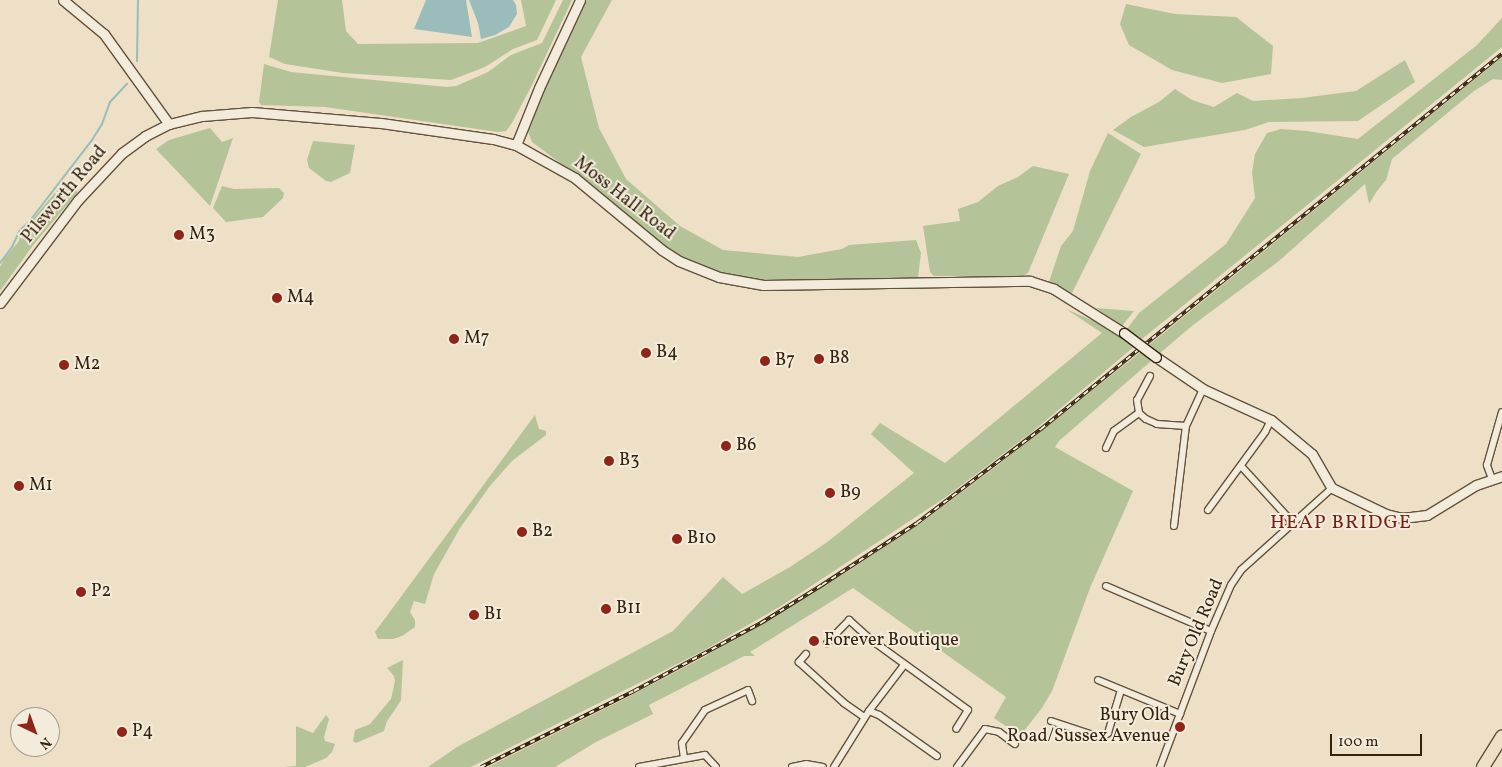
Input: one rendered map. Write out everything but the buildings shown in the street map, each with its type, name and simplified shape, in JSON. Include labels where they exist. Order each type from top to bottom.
[{"type":"highway","points":[[1483,767],[1502,737]]},
{"type":"street","points":[[63,0],[104,34],[169,124]]},
{"type":"street","points":[[516,145],[539,88],[580,0]]},
{"type":"street","name":"Moss Hall Road","points":[[169,124],[202,116],[261,112],[381,123],[493,139],[516,145],[575,178],[662,250],[679,261],[718,277],[763,285],[1030,281],[1054,289],[1124,333],[1203,389],[1271,420],[1312,454],[1332,488]]},
{"type":"street","name":"Pilsworth Road","points":[[0,302],[104,170],[122,153],[145,136],[169,124]]},
{"type":"street","points":[[1150,376],[1137,400],[1139,413],[1157,424],[1186,426]]},
{"type":"street","points":[[1174,526],[1186,426],[1203,389]]},
{"type":"street","points":[[1492,479],[1487,465],[1502,412]]},
{"type":"street","points":[[1106,448],[1114,431],[1139,413]]},
{"type":"street","points":[[1208,510],[1241,466],[1271,420]]},
{"type":"street","points":[[1241,466],[1293,523]]},
{"type":"street","points":[[1332,488],[1386,514],[1402,518],[1416,518],[1433,512],[1464,491],[1502,476]]},
{"type":"street","name":"Bury Old Road","points":[[1160,767],[1211,630],[1231,585],[1242,570],[1332,488]]},
{"type":"street","points":[[1106,586],[1211,630]]},
{"type":"street","points":[[827,643],[849,620],[904,664],[968,710],[956,729]]},
{"type":"street","points":[[806,654],[799,662],[844,703],[864,717]]},
{"type":"street","points":[[834,767],[864,717],[904,664]]},
{"type":"street","points":[[1098,680],[1180,714]]},
{"type":"street","points":[[684,758],[682,743],[705,710],[748,690],[752,701]]},
{"type":"street","points":[[1051,721],[1102,738],[1108,733],[1121,690]]},
{"type":"street","points":[[869,711],[879,715],[937,756]]},
{"type":"street","points":[[957,767],[985,729],[998,732],[1015,744]]},
{"type":"street","points":[[639,767],[705,755],[716,767]]},
{"type":"street","points":[[792,767],[806,764],[823,767]]},
{"type":"green space","points":[[278,0],[342,0],[346,31],[358,44],[478,43],[526,26],[521,0],[556,0],[537,40],[513,49],[485,67],[451,80],[343,73],[285,64],[269,57]]},
{"type":"green space","points":[[563,0],[572,0],[532,85],[506,131],[498,132],[325,107],[261,105],[259,102],[264,64],[291,72],[447,87],[456,86],[488,72],[511,55],[542,43]]},
{"type":"green space","points":[[585,0],[612,0],[581,57],[599,128],[626,179],[680,226],[723,250],[798,257],[842,249],[849,245],[916,240],[921,253],[918,278],[754,280],[731,276],[691,264],[650,237],[599,192],[532,142],[527,129],[531,114]]},
{"type":"green space","points":[[1126,4],[1175,14],[1236,17],[1273,46],[1271,74],[1222,83],[1172,70],[1129,45],[1120,24]]},
{"type":"green space","points":[[1502,18],[1502,47],[1142,339],[1127,329],[1139,313],[1226,244],[1255,198],[1252,172],[1255,154],[1267,133],[1281,129],[1358,139],[1477,45]]},
{"type":"green space","points":[[1502,57],[1502,80],[1493,79],[1474,91],[1392,159],[1386,180],[1369,204],[1365,184],[1279,261],[1193,325],[1160,353],[1149,345]]},
{"type":"green space","points":[[1405,60],[1415,82],[1358,121],[1269,122],[1245,130],[1144,147],[1113,130],[1131,117],[1159,102],[1175,89],[1192,100],[1214,107],[1237,93],[1253,101],[1302,98],[1356,91]]},
{"type":"green space","points":[[210,128],[222,142],[233,138],[210,206],[156,149],[169,140]]},
{"type":"green space","points":[[1108,133],[1141,154],[1072,293],[1049,282],[1061,246],[1073,231],[1090,171]]},
{"type":"green space","points":[[313,141],[355,145],[350,173],[331,182],[326,181],[309,168],[307,160]]},
{"type":"green space","points":[[1033,166],[1069,174],[1028,273],[1021,277],[934,276],[930,272],[923,226],[960,221],[958,209],[978,202],[998,186],[1018,177]]},
{"type":"green space","points":[[64,182],[78,192],[34,244],[0,291],[0,267],[4,259],[19,241],[20,234]]},
{"type":"green space","points":[[222,186],[234,189],[279,188],[284,193],[283,198],[263,217],[226,222],[213,208]]},
{"type":"green space","points":[[1096,308],[1134,311],[1122,326]]},
{"type":"green space","points":[[1066,309],[1112,329],[1135,346],[1032,432],[946,497],[781,606],[701,652],[471,767],[428,767],[457,747],[673,631],[723,577],[742,594],[790,567],[826,543],[914,473],[871,434],[880,423],[945,463],[1102,333]]},
{"type":"green space","points":[[1142,351],[1151,361],[1059,441],[1055,447],[1133,491],[1090,588],[1052,691],[1042,708],[1020,736],[994,718],[1006,697],[853,588],[750,652],[755,656],[744,656],[649,705],[653,714],[596,742],[555,767],[488,767],[702,658],[845,573],[926,519]]},
{"type":"green space","points":[[535,415],[539,429],[546,431],[546,435],[512,461],[490,486],[460,528],[434,574],[425,604],[414,601],[410,612],[415,620],[415,627],[402,636],[393,639],[378,639],[375,632]]},
{"type":"green space","points":[[403,660],[401,700],[387,721],[384,731],[356,743],[353,741],[355,730],[370,724],[391,699],[395,681],[394,676],[387,668]]},
{"type":"green space","points":[[326,715],[329,719],[324,737],[325,741],[335,744],[332,752],[326,758],[305,767],[284,767],[296,766],[296,726],[313,733]]},
{"type":"water","points":[[426,0],[466,0],[472,37],[414,29]]},
{"type":"water","points":[[469,0],[513,0],[516,5],[517,14],[509,27],[495,35],[481,39],[478,23]]},
{"type":"waterway","points":[[137,61],[138,0]]},
{"type":"waterway","points":[[0,263],[12,247],[20,230],[29,222],[92,140],[102,124],[110,102],[127,84]]},
{"type":"railway","points":[[481,767],[634,691],[761,623],[917,523],[1041,429],[1502,54]]},
{"type":"place","name":"M3","points":[[179,235]]},
{"type":"place","name":"M4","points":[[277,298]]},
{"type":"place","name":"M7","points":[[454,339]]},
{"type":"place","name":"B4","points":[[646,353]]},
{"type":"place","name":"B8","points":[[819,359]]},
{"type":"place","name":"B7","points":[[765,361]]},
{"type":"place","name":"M2","points":[[64,365]]},
{"type":"place","name":"B6","points":[[726,446]]},
{"type":"place","name":"B3","points":[[609,461]]},
{"type":"place","name":"M1","points":[[19,486]]},
{"type":"place","name":"B9","points":[[830,493]]},
{"type":"place","name":"B2","points":[[522,532]]},
{"type":"place","name":"B10","points":[[677,539]]},
{"type":"place","name":"P2","points":[[81,592]]},
{"type":"place","name":"B11","points":[[606,609]]},
{"type":"place","name":"B1","points":[[474,615]]},
{"type":"place","name":"Forever Boutique","points":[[814,641]]},
{"type":"place","name":"Bury Old Road/Sussex Avenue","points":[[1180,727]]},
{"type":"place","name":"P4","points":[[122,732]]},
{"type":"district","name":"HEAP BRIDGE","points":[[1341,523]]}]
